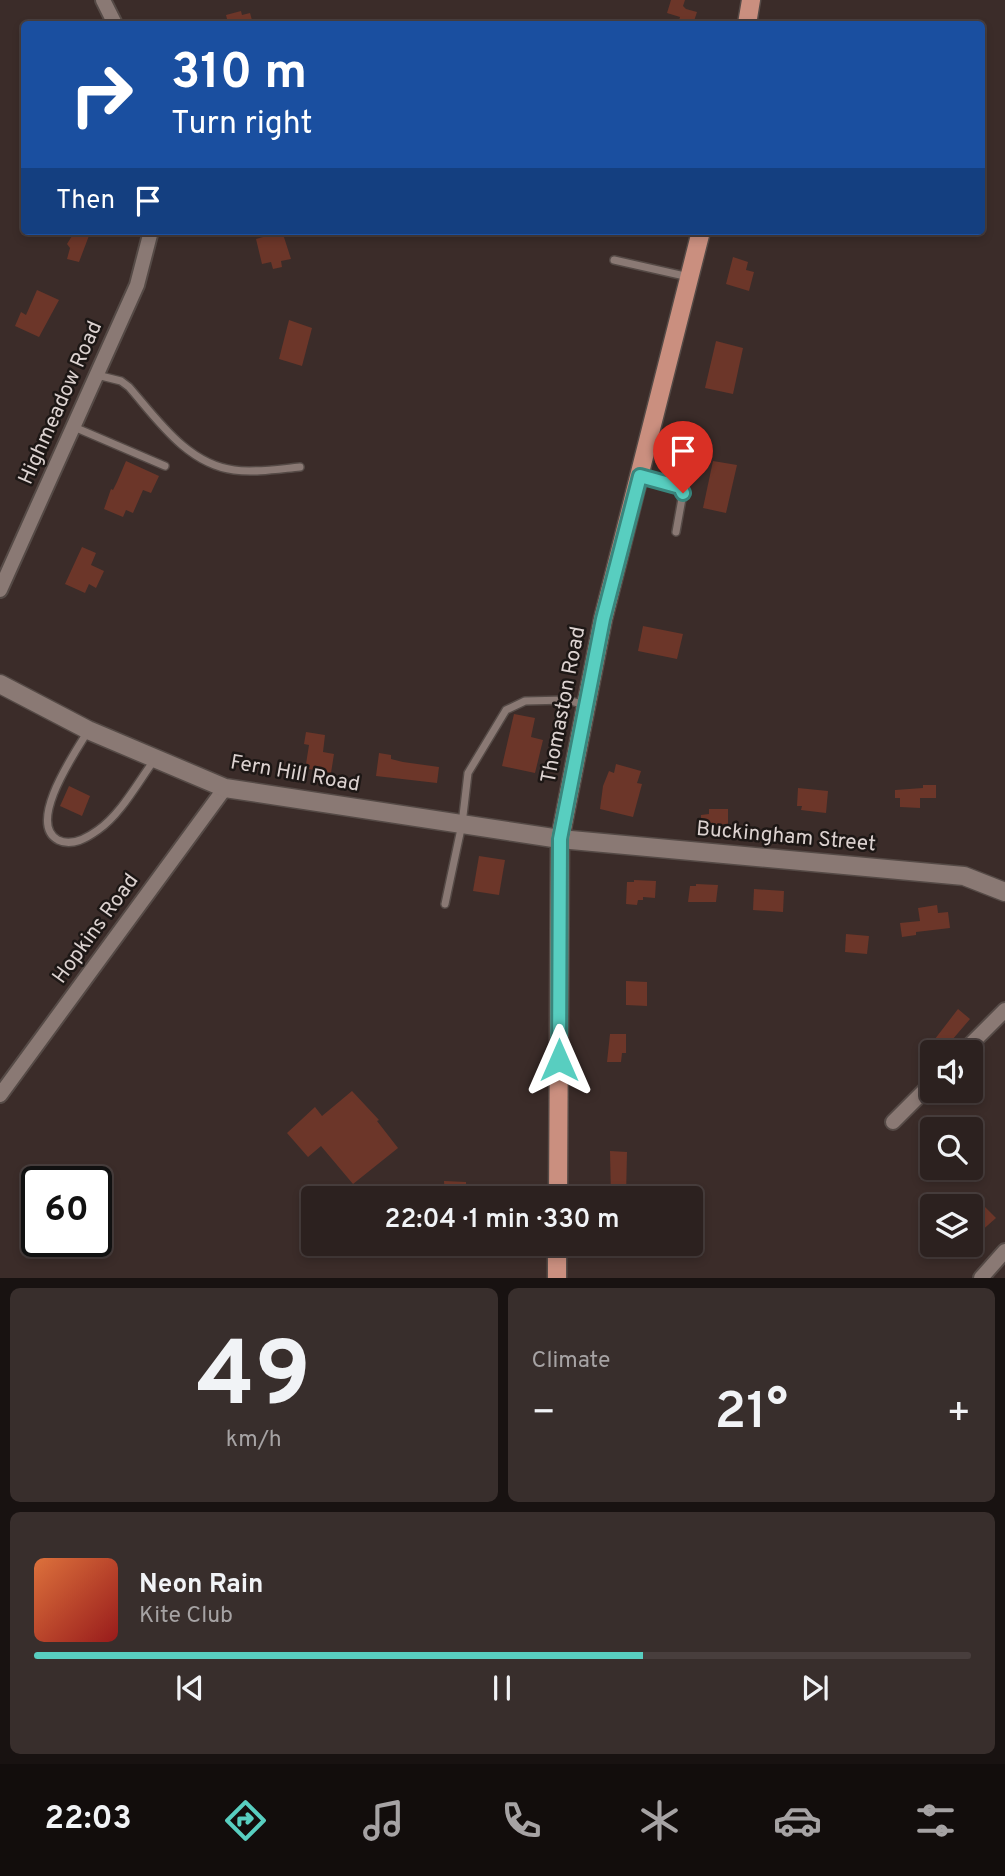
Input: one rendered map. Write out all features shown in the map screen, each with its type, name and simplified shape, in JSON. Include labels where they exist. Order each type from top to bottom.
[{"type":"main road","points":[[748,21],[751,0]]},
{"type":"main road","name":"Thomaston Road","points":[[558,1186],[560,839],[603,619],[700,235]]},
{"type":"main road","points":[[557,1278],[558,1256]]},
{"type":"street","points":[[103,0],[114,21]]},
{"type":"street","name":"Highmeadow Road","points":[[0,590],[137,285],[149,235]]},
{"type":"street","name":"Fern Hill Road","points":[[0,684],[88,730],[225,788],[560,839]]},
{"type":"street","name":"Hopkins Road","points":[[0,1095],[225,788]]},
{"type":"street","name":"Buckingham Street","points":[[560,839],[964,876],[1005,892]]},
{"type":"street","points":[[975,1040],[1005,1010]]},
{"type":"street","points":[[893,1122],[920,1095]]},
{"type":"street","points":[[981,1278],[1005,1251]]},
{"type":"lane","points":[[614,260],[690,277]]},
{"type":"lane","points":[[97,374],[121,381],[168,432],[208,463],[235,470],[300,467]]},
{"type":"lane","points":[[73,426],[165,466]]},
{"type":"lane","points":[[640,476],[680,487],[683,493],[676,532]]},
{"type":"lane","points":[[445,904],[462,824],[468,772],[506,710],[525,701],[566,701],[587,705]]},
{"type":"lane","points":[[88,730],[51,797],[47,817],[50,831],[57,840],[71,843],[99,830],[155,758]]},
{"type":"building","points":[[671,0],[685,0],[683,6],[686,9],[697,12],[694,21],[679,21],[680,17],[667,13]]},
{"type":"building","points":[[241,11],[242,15],[250,13],[252,21],[220,21],[227,19],[226,15]]},
{"type":"building","points":[[73,235],[89,235],[79,262],[67,259],[70,248],[67,244]]},
{"type":"building","points":[[283,235],[291,259],[281,261],[282,267],[273,269],[271,262],[262,264],[256,239]]},
{"type":"building","points":[[733,257],[748,262],[746,270],[754,272],[749,291],[726,284]]},
{"type":"building","points":[[37,290],[59,300],[39,337],[15,326],[21,312],[26,315]]},
{"type":"building","points":[[289,320],[312,328],[302,366],[279,359]]},
{"type":"building","points":[[716,341],[743,348],[733,394],[705,388]]},
{"type":"building","points":[[126,461],[159,476],[151,493],[143,490],[133,513],[126,510],[123,517],[104,509]]},
{"type":"building","points":[[713,461],[737,465],[726,513],[703,508]]},
{"type":"building","points":[[82,547],[96,553],[91,565],[104,571],[96,588],[89,584],[85,593],[65,584]]},
{"type":"building","points":[[643,626],[683,634],[677,659],[638,651]]},
{"type":"building","points":[[514,714],[535,718],[531,737],[543,740],[535,773],[502,766]]},
{"type":"building","points":[[306,732],[325,735],[323,752],[334,754],[331,773],[309,769],[310,765],[306,764],[309,745],[304,744]]},
{"type":"building","points":[[379,753],[391,755],[391,759],[403,762],[439,767],[437,783],[376,776]]},
{"type":"building","points":[[616,764],[641,771],[637,783],[642,784],[633,817],[600,809],[603,786],[609,771],[614,773]]},
{"type":"building","points":[[923,785],[936,785],[936,798],[920,798],[920,808],[900,807],[900,798],[895,798],[895,790],[923,788]]},
{"type":"building","points":[[69,786],[90,796],[82,816],[60,806]]},
{"type":"building","points":[[798,788],[828,791],[826,813],[801,810],[802,806],[797,806]]},
{"type":"building","points":[[709,809],[728,809],[728,824],[723,824],[723,828],[701,824],[701,815],[709,814]]},
{"type":"building","points":[[479,856],[505,860],[499,895],[473,891]]},
{"type":"building","points":[[656,881],[655,898],[643,897],[643,900],[638,900],[637,905],[626,904],[627,882]]},
{"type":"building","points":[[718,885],[716,902],[688,902],[690,886]]},
{"type":"building","points":[[754,889],[784,891],[783,912],[753,910]]},
{"type":"building","points":[[937,905],[938,913],[948,912],[950,928],[916,932],[916,935],[902,937],[900,923],[920,921],[918,908]]},
{"type":"building","points":[[846,934],[869,936],[867,954],[845,952]]},
{"type":"building","points":[[626,981],[647,982],[647,1006],[626,1005]]},
{"type":"building","points":[[958,1009],[970,1019],[952,1040],[934,1040]]},
{"type":"building","points":[[610,1034],[626,1034],[626,1053],[622,1053],[621,1062],[607,1062]]},
{"type":"building","points":[[352,1091],[379,1120],[377,1121],[398,1148],[353,1184],[321,1146],[308,1157],[287,1133],[315,1107],[322,1116]]},
{"type":"building","points":[[610,1151],[627,1152],[626,1186],[611,1186]]},
{"type":"building","points":[[444,1181],[466,1182],[466,1186],[444,1186]]},
{"type":"building","points":[[985,1207],[996,1218],[983,1229]]},
{"type":"route","points":[[559,1060],[560,839],[603,619],[640,476],[680,487],[683,493]]}]
